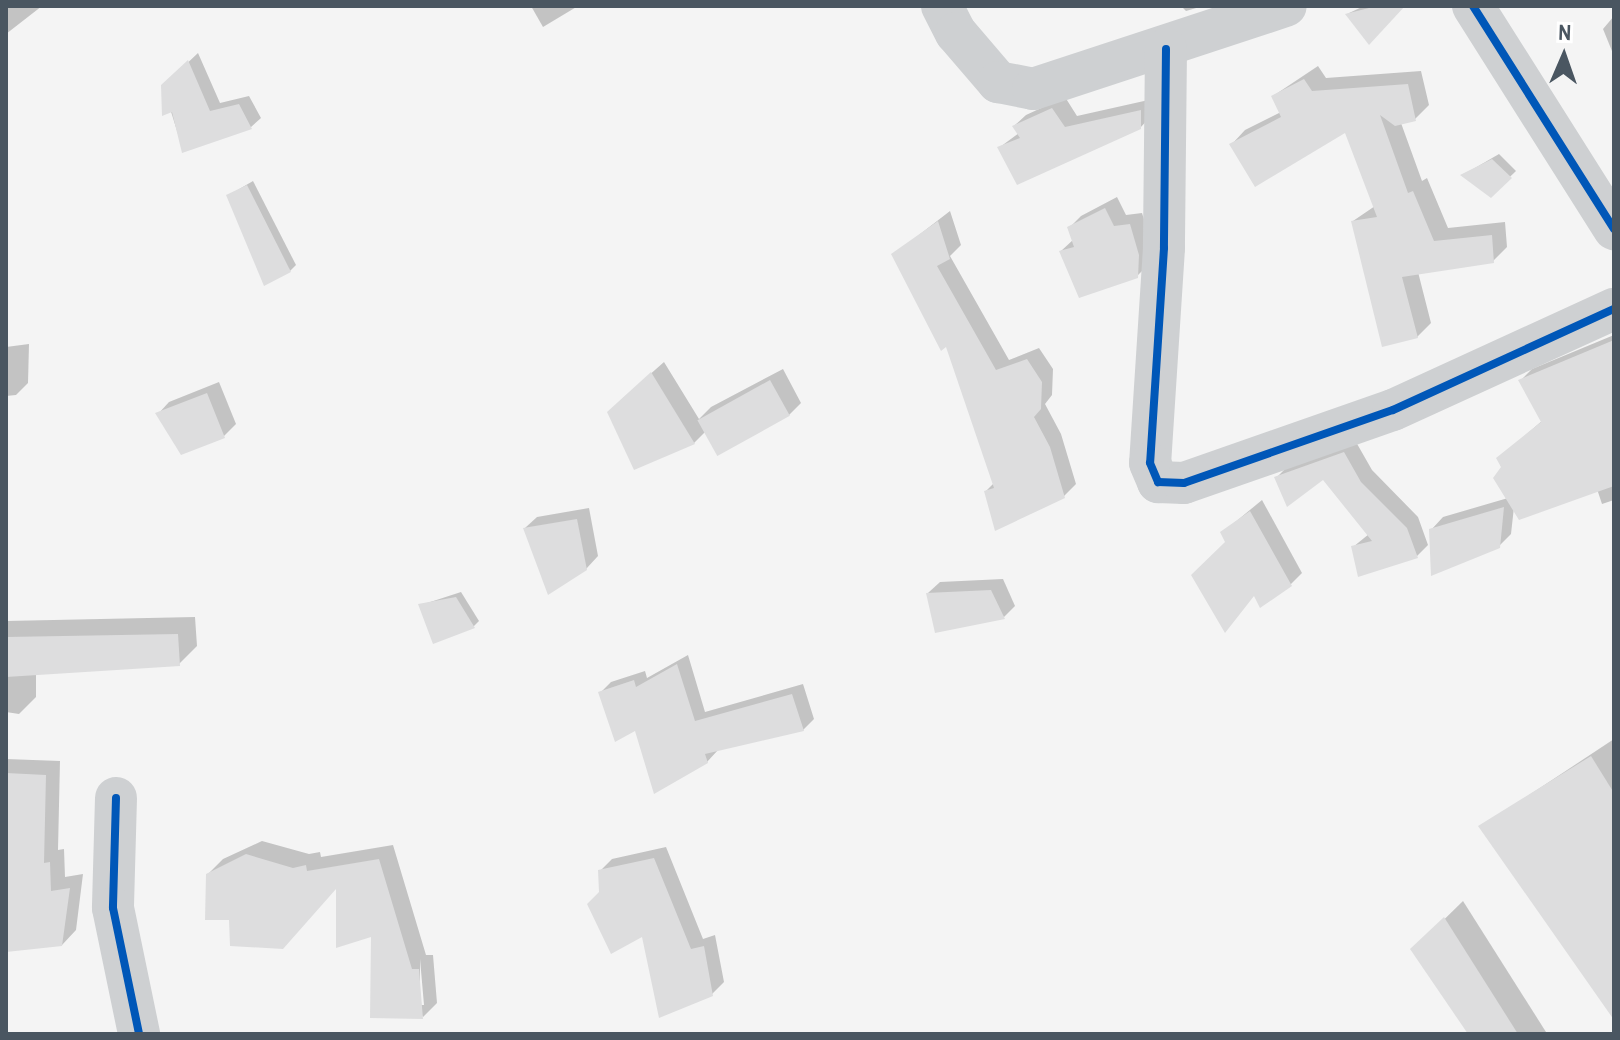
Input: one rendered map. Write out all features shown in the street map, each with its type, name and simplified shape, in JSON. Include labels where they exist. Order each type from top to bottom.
[{"type":"street","points":[[942,6],[981,67],[1011,87],[1033,89],[1166,49],[1286,6]]},
{"type":"street","points":[[1473,6],[1614,229]]},
{"type":"street","points":[[1166,49],[1164,248],[1150,463],[1158,482],[1184,483],[1393,410],[1614,309]]},
{"type":"street","points":[[116,798],[113,908],[139,1034]]},
{"type":"building","points":[[1377,6],[1405,6],[1369,45],[1345,14]]},
{"type":"building","points":[[188,60],[210,111],[239,104],[252,129],[182,153],[172,112],[162,116],[161,85]]},
{"type":"building","points":[[1304,79],[1312,91],[1408,84],[1416,121],[1395,126],[1380,115],[1408,193],[1413,191],[1434,241],[1492,235],[1494,263],[1402,277],[1418,338],[1382,347],[1351,221],[1377,217],[1345,133],[1255,187],[1229,144],[1281,117],[1271,96]]},
{"type":"building","points":[[1052,108],[1065,127],[1141,110],[1141,129],[1017,185],[997,147],[1020,138],[1012,126]]},
{"type":"building","points":[[1492,159],[1512,178],[1491,198],[1460,175]]},
{"type":"building","points":[[247,185],[291,272],[264,286],[226,195]]},
{"type":"building","points":[[1105,208],[1114,226],[1130,224],[1139,255],[1138,278],[1079,298],[1059,251],[1074,247],[1067,227]]},
{"type":"building","points":[[938,221],[950,259],[937,266],[996,370],[1027,359],[1042,382],[1041,409],[1034,417],[1050,447],[1065,498],[995,531],[984,491],[994,488],[946,347],[941,351],[891,254]]},
{"type":"building","points":[[1614,340],[1614,486],[1519,520],[1493,478],[1501,467],[1496,458],[1541,422],[1518,380]]},
{"type":"building","points":[[651,372],[695,444],[634,470],[607,412]]},
{"type":"building","points":[[770,380],[790,416],[717,456],[697,420]]},
{"type":"building","points":[[207,393],[225,438],[181,455],[155,413]]},
{"type":"building","points":[[1344,452],[1361,482],[1407,528],[1418,558],[1358,577],[1351,546],[1372,541],[1323,480],[1287,507],[1274,477]]},
{"type":"building","points":[[1504,507],[1500,548],[1431,576],[1429,529]]},
{"type":"building","points":[[1250,511],[1292,586],[1260,608],[1254,596],[1225,633],[1191,575],[1225,542],[1220,532]]},
{"type":"building","points":[[577,519],[587,570],[548,595],[523,528]]},
{"type":"building","points":[[991,590],[1005,619],[935,633],[926,593]]},
{"type":"building","points":[[456,597],[475,628],[433,644],[418,604]]},
{"type":"building","points":[[178,634],[180,666],[6,677],[6,637]]},
{"type":"building","points":[[677,664],[695,721],[792,694],[804,731],[705,754],[708,763],[654,794],[635,731],[615,742],[598,692],[634,680],[636,687]]},
{"type":"building","points":[[1591,756],[1614,793],[1614,1020],[1478,826]]},
{"type":"building","points":[[6,773],[46,775],[44,863],[50,862],[51,891],[70,888],[62,946],[6,952]]},
{"type":"building","points":[[246,854],[293,868],[306,865],[307,871],[379,859],[412,969],[419,969],[423,1019],[370,1018],[371,937],[336,948],[336,889],[283,949],[230,946],[229,920],[205,920],[206,874]]},
{"type":"building","points":[[654,858],[691,949],[704,946],[713,996],[659,1018],[642,937],[611,954],[587,904],[599,892],[598,870]]},
{"type":"building","points":[[1444,917],[1518,1034],[1468,1034],[1410,949]]},
{"type":"cycle path","points":[[1473,6],[1614,229]]},
{"type":"cycle path","points":[[1166,49],[1164,248],[1150,463],[1158,482],[1184,483],[1393,410],[1614,309]]},
{"type":"cycle path","points":[[116,798],[113,908],[139,1034]]}]
